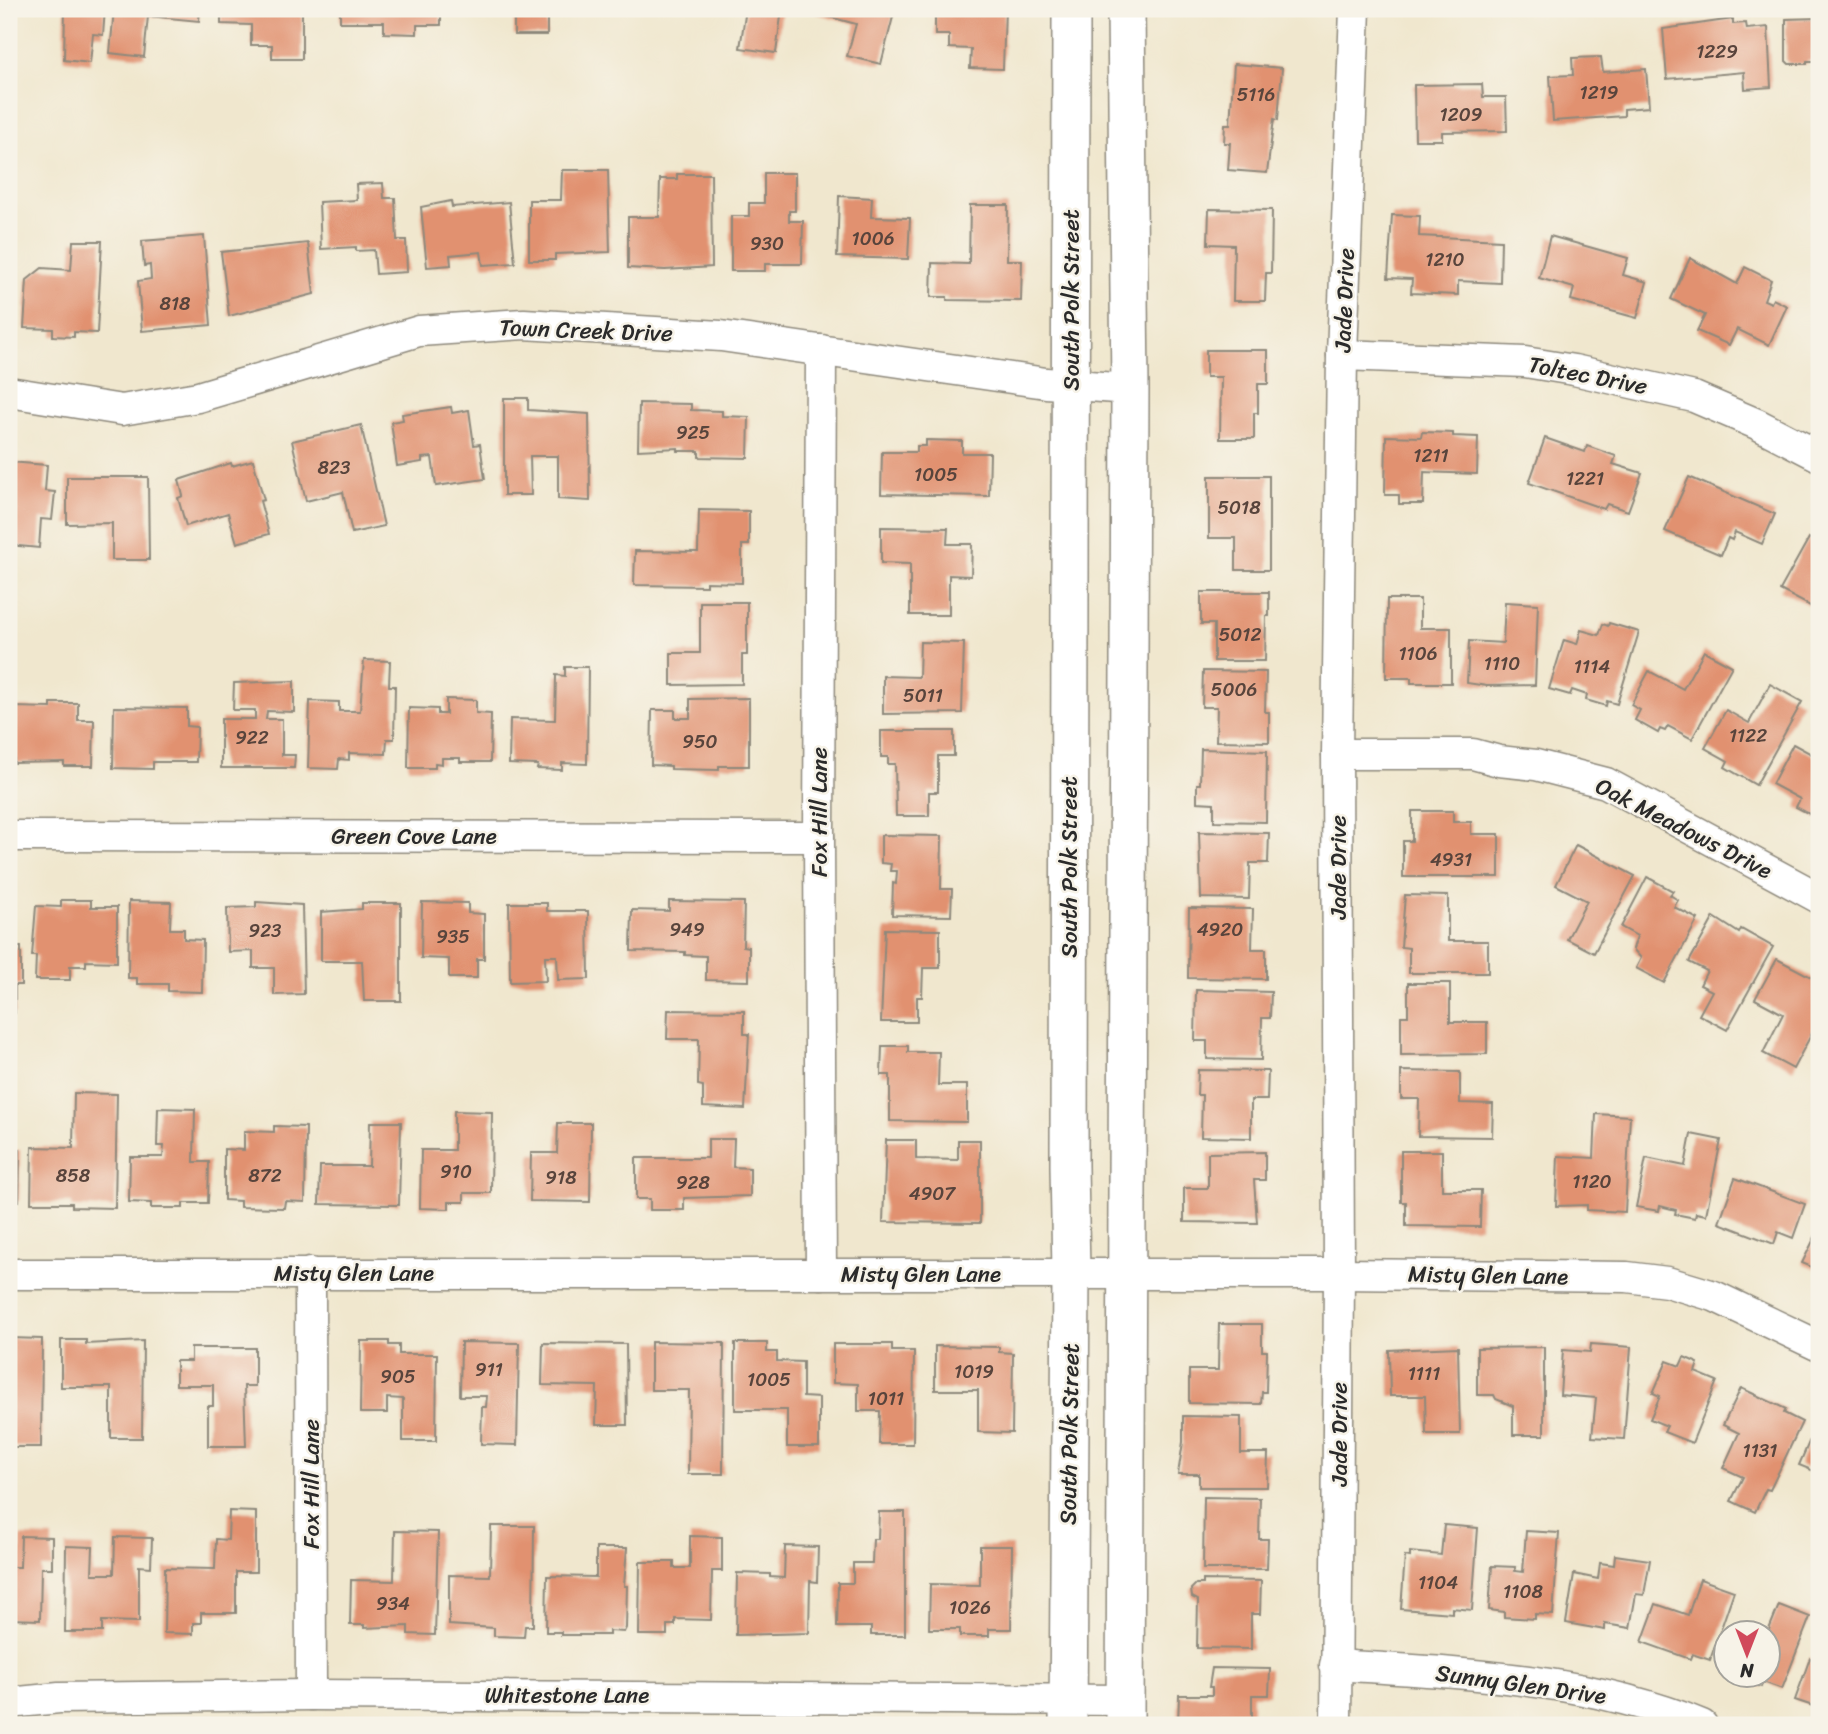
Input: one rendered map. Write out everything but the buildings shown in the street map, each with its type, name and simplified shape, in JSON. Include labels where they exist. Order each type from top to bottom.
[{"type":"main road","name":"South Polk Street","points":[[1068,1712],[1072,9]]},
{"type":"main road","points":[[1125,1712],[1130,389],[1126,9]]},
{"type":"street","name":"Jade Drive","points":[[1335,1725],[1339,1274],[1337,754],[1342,355],[1355,9]]},
{"type":"street","name":"Town Creek Drive","points":[[9,391],[122,410],[198,397],[419,331],[524,324],[720,336],[1046,383],[1130,389]]},
{"type":"street","name":"Fox Hill Lane","points":[[821,350],[821,1274]]},
{"type":"street","name":"Toltec Drive","points":[[1342,355],[1525,362],[1574,370],[1694,397],[1757,424],[1819,456]]},
{"type":"street","name":"Oak Meadows Drive","points":[[1337,754],[1472,754],[1499,761],[1536,765],[1606,783],[1819,898]]},
{"type":"street","name":"Green Cove Lane","points":[[9,836],[819,837]]},
{"type":"street","name":"Fox Hill Lane","points":[[310,1273],[311,1695]]},
{"type":"street","name":"Misty Glen Lane","points":[[9,1274],[1071,1273],[1627,1277],[1667,1282],[1714,1296],[1819,1346]]},
{"type":"street","name":"Sunny Glen Drive","points":[[1335,1665],[1500,1676],[1614,1695],[1702,1725]]},
{"type":"street","name":"Whitestone Lane","points":[[9,1703],[59,1698],[532,1695],[1125,1712]]}]
